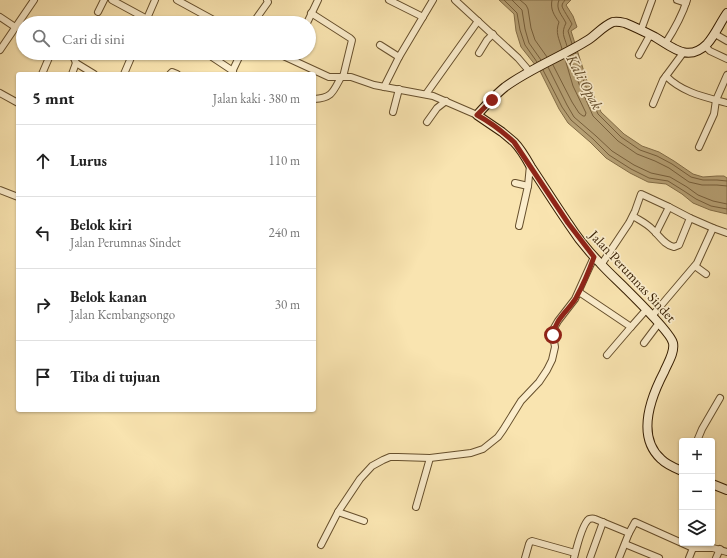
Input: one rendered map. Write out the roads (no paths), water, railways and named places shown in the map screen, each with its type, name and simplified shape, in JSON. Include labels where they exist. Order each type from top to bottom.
[{"type":"street","points":[[24,16],[34,0]]},
{"type":"street","points":[[98,12],[104,0]]},
{"type":"street","points":[[112,0],[138,16]]},
{"type":"street","points":[[148,16],[155,0]]},
{"type":"street","points":[[177,0],[206,16]]},
{"type":"street","points":[[310,16],[318,0]]},
{"type":"street","points":[[389,0],[423,18]]},
{"type":"street","points":[[384,87],[399,56],[433,0]]},
{"type":"street","points":[[455,0],[478,20],[531,72]]},
{"type":"street","points":[[641,30],[652,0]]},
{"type":"street","points":[[665,44],[678,22],[687,2],[677,0]]},
{"type":"street","points":[[258,16],[268,1]]},
{"type":"street","points":[[311,13],[316,16]]},
{"type":"street","points":[[298,60],[329,76],[351,78],[374,85],[426,94],[477,115],[503,89],[589,40],[608,24],[619,21],[625,23],[683,53],[693,52],[700,49],[710,41],[727,13]]},
{"type":"street","points":[[316,16],[352,40],[342,77],[329,96],[316,99]]},
{"type":"street","points":[[0,17],[16,24]]},
{"type":"street","points":[[426,94],[478,20]]},
{"type":"street","points":[[0,50],[16,29]]},
{"type":"street","points":[[479,53],[492,34]]},
{"type":"street","points":[[714,34],[727,41]]},
{"type":"street","points":[[638,55],[650,35]]},
{"type":"street","points":[[380,45],[399,56]]},
{"type":"street","points":[[704,46],[708,50],[727,59]]},
{"type":"street","points":[[653,104],[661,84],[683,53]]},
{"type":"street","points":[[43,72],[48,60]]},
{"type":"street","points":[[72,72],[76,60]]},
{"type":"street","points":[[78,60],[92,72]]},
{"type":"street","points":[[125,72],[130,60]]},
{"type":"street","points":[[216,60],[232,72],[238,60]]},
{"type":"street","points":[[699,148],[714,114],[716,100],[727,75]]},
{"type":"street","points":[[666,76],[672,82],[693,93],[727,103]]},
{"type":"street","points":[[393,112],[399,89]]},
{"type":"street","points":[[0,94],[16,102]]},
{"type":"street","points":[[427,122],[437,108],[446,101]]},
{"type":"street","name":"Jalan Perumnas Sindet","points":[[477,115],[514,142],[568,223],[594,257],[659,323],[672,340],[674,348],[657,384],[649,411],[648,426],[649,440],[653,450],[667,464],[679,470]]},
{"type":"street","points":[[519,226],[528,186],[530,165]]},
{"type":"street","points":[[515,183],[528,186]]},
{"type":"street","points":[[0,190],[16,196]]},
{"type":"street","points":[[601,265],[633,216],[641,194],[690,218],[727,233]]},
{"type":"street","points":[[656,233],[669,207]]},
{"type":"street","points":[[633,216],[644,222],[664,242],[674,247],[677,247],[679,244],[690,218]]},
{"type":"street","points":[[606,355],[631,328],[649,313],[695,266],[713,228]]},
{"type":"street","points":[[321,545],[338,512],[366,472],[372,466],[390,458],[430,458],[477,451],[483,449],[498,437],[521,401],[539,382],[547,370],[552,360],[555,347],[553,335],[554,328],[574,302],[594,257]]},
{"type":"street","points":[[695,266],[706,274]]},
{"type":"street","points":[[579,292],[631,328]]},
{"type":"street","points":[[644,343],[659,323]]},
{"type":"street","points":[[698,438],[720,398]]},
{"type":"street","points":[[416,507],[430,458]]},
{"type":"street","points":[[715,485],[727,490]]},
{"type":"street","points":[[338,512],[364,521]]},
{"type":"street","points":[[525,558],[528,544],[532,541],[575,556],[583,528],[590,519],[593,518],[629,533]]},
{"type":"street","points":[[590,558],[604,522]]},
{"type":"street","points":[[619,558],[635,522],[693,548],[709,547],[727,552]]},
{"type":"street","points":[[625,544],[651,557],[659,558]]},
{"type":"street","points":[[689,558],[693,548]]},
{"type":"street","points":[[716,558],[720,549]]},
{"type":"water","name":"Kali Opak","points":[[499,0],[571,0],[566,5],[573,16],[577,27],[571,31],[587,81],[601,112],[624,134],[642,146],[659,152],[693,174],[703,177],[724,176],[727,178],[727,214],[710,210],[693,203],[666,184],[648,182],[630,173],[606,158],[568,123],[559,109],[540,71],[521,47],[516,31],[514,14]]}]
